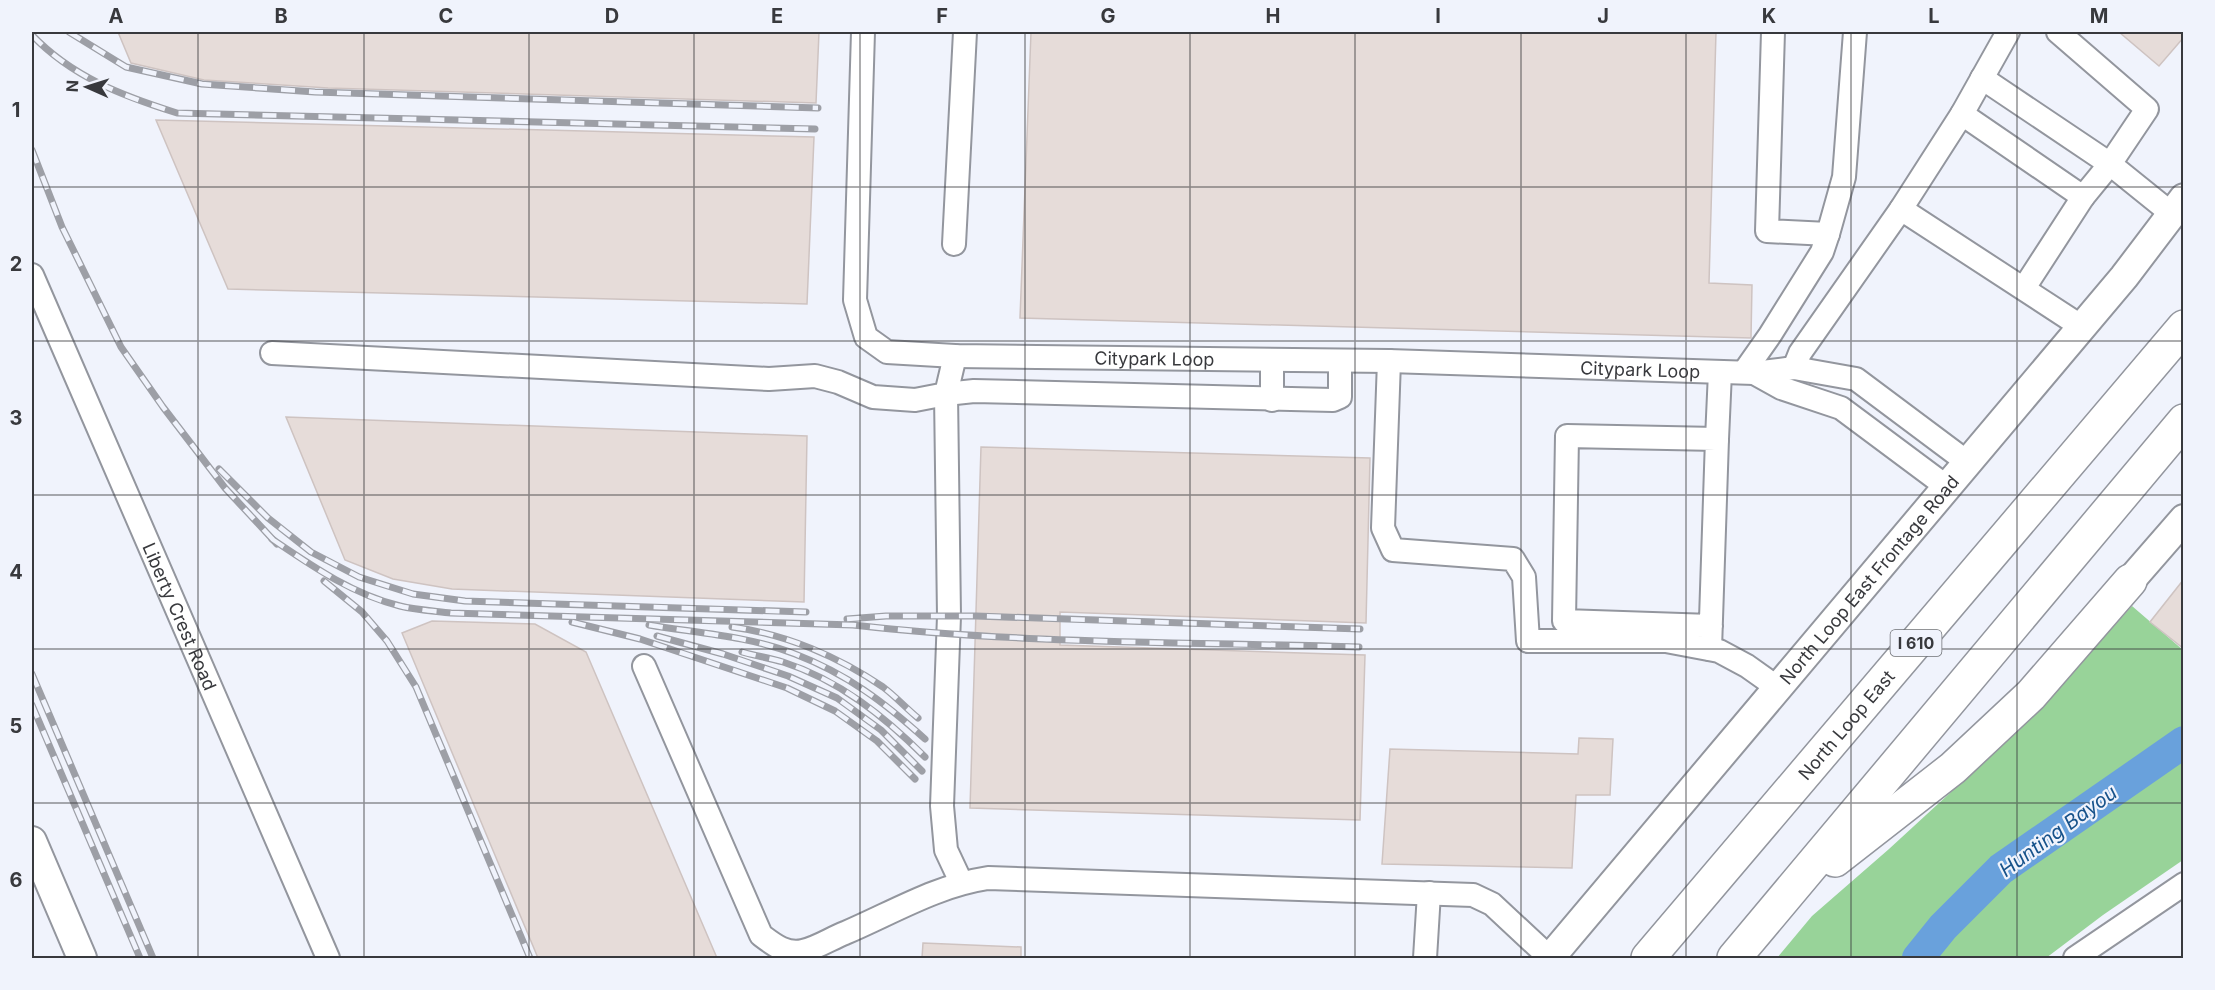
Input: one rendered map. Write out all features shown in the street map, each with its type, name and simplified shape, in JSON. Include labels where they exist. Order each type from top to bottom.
[{"type":"highway","name":"North Loop East","points":[[1648,958],[2184,327]]},
{"type":"highway","points":[[1734,958],[2184,421]]},
{"type":"highway","points":[[1786,898],[1953,768],[2031,695],[2130,581]]},
{"type":"main road","name":"North Loop East Frontage Road","points":[[1550,958],[2124,277],[2178,206]]},
{"type":"main road","points":[[2130,581],[2184,519]]},
{"type":"main road","points":[[32,841],[82,958]]},
{"type":"street","name":"Citypark Loop","points":[[863,32],[855,300],[866,337],[887,352],[955,356],[1389,361],[1749,373],[1794,368],[1856,379],[1968,462]]},
{"type":"street","points":[[954,244],[965,32]]},
{"type":"street","points":[[1773,32],[1767,231],[1828,234]]},
{"type":"street","points":[[1749,373],[1822,252],[1828,234],[1844,177],[1855,32]]},
{"type":"street","points":[[1794,368],[1800,353],[1901,209],[1962,114],[2008,32]]},
{"type":"street","points":[[2024,288],[2083,197],[2110,164],[2147,109],[2058,32]]},
{"type":"street","points":[[1982,78],[2110,164],[2178,206]]},
{"type":"street","points":[[1962,114],[2083,197]]},
{"type":"street","points":[[1901,209],[2082,327]]},
{"type":"street","name":"Liberty Crest Road","points":[[32,275],[328,958]]},
{"type":"street","points":[[272,353],[769,379],[815,376],[838,382],[873,397],[915,400],[974,391],[1333,400],[1340,397],[1340,361]]},
{"type":"street","points":[[955,356],[946,394],[949,616],[942,806],[946,850],[961,882]]},
{"type":"street","points":[[1272,360],[1272,400]]},
{"type":"street","points":[[1389,361],[1383,528],[1393,550],[1513,559],[1524,577],[1528,641],[1666,641],[1710,649],[1719,651],[1747,666],[1778,688]]},
{"type":"street","points":[[1710,649],[1720,372]]},
{"type":"street","name":"Citypark Loop","points":[[1749,373],[1781,388],[1841,408],[1947,487]]},
{"type":"street","points":[[1711,626],[1564,621],[1567,436],[1717,439]]},
{"type":"street","points":[[644,666],[761,935],[777,948],[802,952],[938,890],[961,882],[988,878],[1473,895],[1491,904],[1550,958]]},
{"type":"street","points":[[2075,958],[2184,884]]},
{"type":"street","points":[[1425,958],[1429,893]]},
{"type":"green space","points":[[2132,606],[2183,650],[2183,860],[2103,915],[2046,958],[1777,958],[1812,916],[2025,724]]},
{"type":"building","points":[[118,32],[819,32],[816,103],[328,88],[204,80],[131,63]]},
{"type":"building","points":[[1031,32],[1716,32],[1709,283],[1752,285],[1751,338],[1020,318]]},
{"type":"building","points":[[2119,32],[2184,32],[2184,37],[2159,66]]},
{"type":"building","points":[[156,120],[814,137],[807,304],[228,289]]},
{"type":"building","points":[[286,417],[807,436],[804,602],[452,589],[393,579],[345,560]]},
{"type":"building","points":[[981,447],[1370,458],[1366,623],[1060,612],[1060,645],[1365,655],[1360,820],[970,808]]},
{"type":"building","points":[[2184,579],[2184,649],[2150,622]]},
{"type":"building","points":[[432,621],[535,624],[586,652],[717,958],[538,958],[402,633]]},
{"type":"building","points":[[1579,738],[1613,739],[1610,795],[1576,795],[1572,868],[1382,864],[1390,749],[1578,754]]},
{"type":"building","points":[[923,943],[1021,947],[1021,958],[922,958]]},
{"type":"waterway","name":"Hunting Bayou","points":[[1918,958],[1943,927],[2001,869],[2184,742]]},
{"type":"railway","points":[[69,32],[126,67],[202,84],[315,92],[818,108]]},
{"type":"railway","points":[[32,35],[64,63],[81,74],[137,100],[177,113],[815,129]]},
{"type":"railway","points":[[32,150],[62,227],[121,347],[163,407],[225,488],[277,544]]},
{"type":"railway","points":[[219,469],[268,518],[311,552],[359,577],[413,594],[465,601],[806,612]]},
{"type":"railway","points":[[272,539],[333,578],[365,594],[406,607],[451,613],[853,625],[1043,639],[1359,647]]},
{"type":"railway","points":[[324,581],[362,612],[387,641],[416,687],[530,958]]},
{"type":"railway","points":[[847,619],[886,616],[976,616],[1360,629]]},
{"type":"railway","points":[[572,622],[640,639],[787,688],[835,711],[877,741],[915,779]]},
{"type":"railway","points":[[649,625],[741,639],[795,654],[864,690],[925,739]]},
{"type":"railway","points":[[732,627],[792,641],[830,657],[883,687],[918,718]]},
{"type":"railway","points":[[657,636],[723,654],[788,676],[837,698],[881,730],[922,771]]},
{"type":"railway","points":[[742,652],[803,670],[842,689],[893,727],[925,757]]},
{"type":"railway","points":[[32,674],[153,958]]},
{"type":"railway","points":[[32,705],[140,958]]}]
